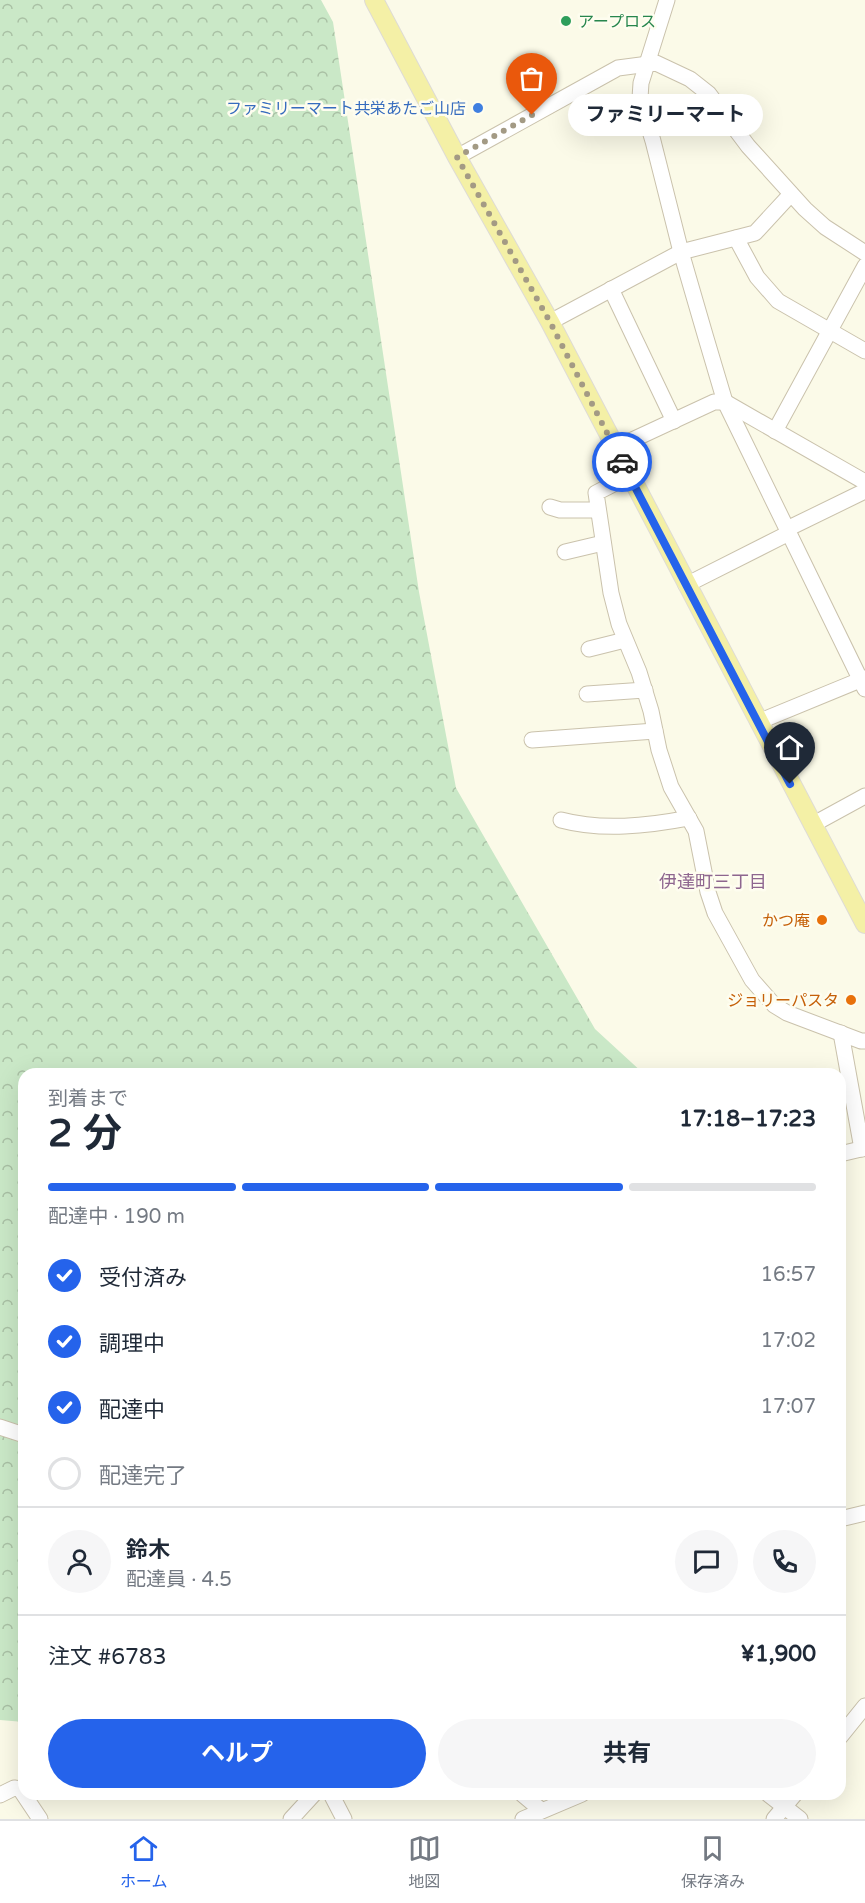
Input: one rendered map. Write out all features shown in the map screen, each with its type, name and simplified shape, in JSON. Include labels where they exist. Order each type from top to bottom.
[{"type":"main road","points":[[374,0],[457,157],[550,322],[758,722],[863,916]]},
{"type":"street","points":[[667,0],[641,83],[640,98],[681,252],[725,402],[864,682],[758,722]]},
{"type":"street","points":[[457,157],[618,68],[656,63],[690,79],[709,94],[748,146],[791,194],[825,227],[865,253]]},
{"type":"street","points":[[550,322],[681,252],[755,233],[791,194]]},
{"type":"street","points":[[736,238],[757,277],[778,301],[865,351]]},
{"type":"street","points":[[775,430],[865,266]]},
{"type":"street","points":[[611,289],[674,421]]},
{"type":"street","points":[[615,448],[714,402],[725,402],[864,484],[788,531],[686,585]]},
{"type":"street","points":[[629,476],[596,493],[611,593],[619,624],[645,690],[659,750],[671,787],[696,831],[708,892],[715,913],[752,980],[774,1005],[787,1013],[865,1041]]},
{"type":"street","points":[[550,507],[560,510],[598,510]]},
{"type":"street","points":[[565,552],[603,543]]},
{"type":"street","points":[[588,649],[625,640]]},
{"type":"street","points":[[587,694],[645,690]]},
{"type":"street","points":[[532,740],[655,731]]},
{"type":"street","points":[[813,825],[865,796]]},
{"type":"street","points":[[561,820],[579,825],[649,825],[688,818]]},
{"type":"street","points":[[841,1034],[863,1148],[846,1152]]},
{"type":"street","points":[[0,1427],[18,1433]]},
{"type":"street","points":[[846,1518],[865,1514]]},
{"type":"street","points":[[846,1730],[865,1706]]},
{"type":"street","points":[[0,1795],[14,1788],[18,1789]]},
{"type":"street","points":[[27,1800],[40,1819]]},
{"type":"street","points":[[291,1819],[308,1800]]},
{"type":"street","points":[[334,1800],[344,1819]]},
{"type":"street","points":[[529,1800],[541,1810]]},
{"type":"street","points":[[522,1819],[567,1800]]},
{"type":"street","points":[[775,1800],[800,1819]]},
{"type":"street","points":[[774,1819],[790,1800]]},
{"type":"green space","points":[[0,0],[321,0],[333,22],[419,592],[456,788],[595,1029],[637,1068],[18,1068],[18,1722],[0,1720]]},
{"type":"way so far","points":[[532,115],[457,157],[550,322],[622,462]]},
{"type":"place","name":"アープロス","points":[[566,21]]},
{"type":"place","name":"ファミリーマート共栄あたご山店","points":[[478,108]]},
{"type":"place","name":"ファミリーマート","points":[[532,115]]},
{"type":"place","name":"かつ庵","points":[[822,920]]},
{"type":"place","name":"ジョリーパスタ","points":[[851,1000]]},
{"type":"district","name":"伊達町三丁目","points":[[713,882]]},
{"type":"route","points":[[622,462],[790,784]]}]
